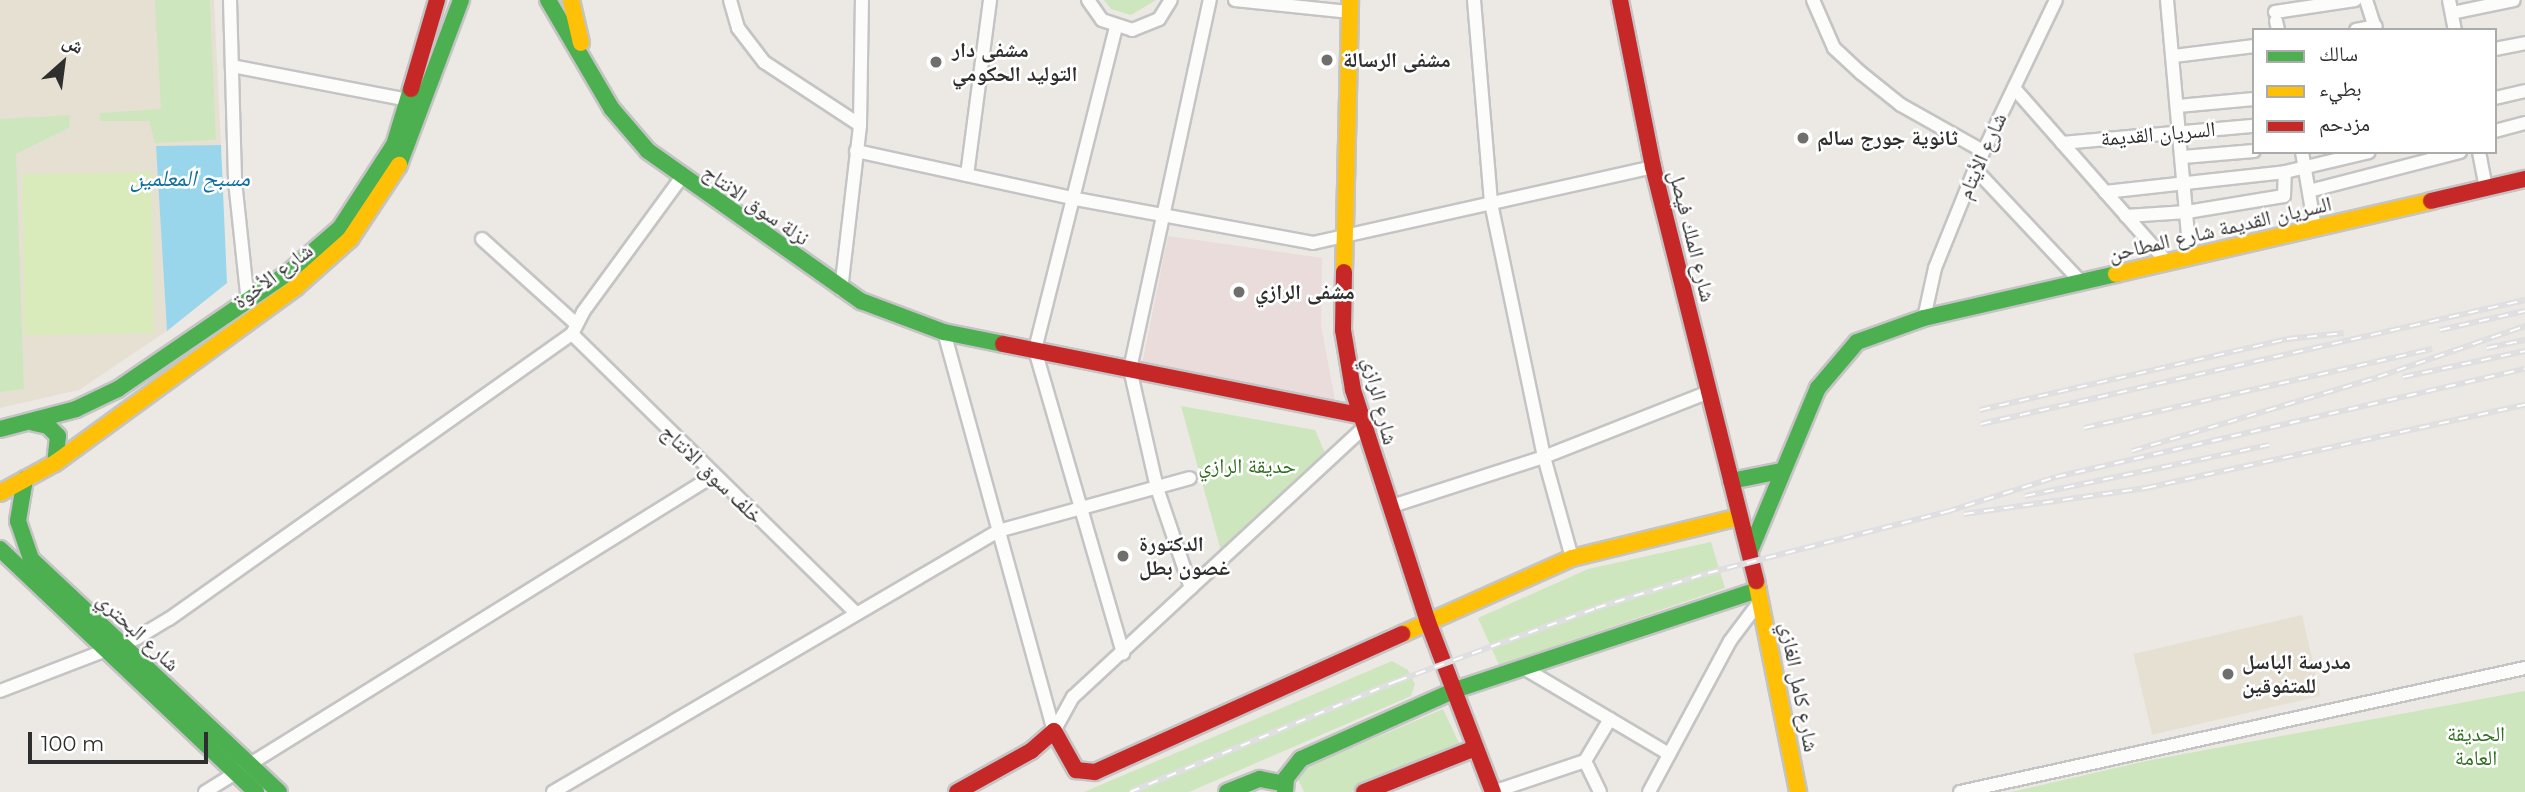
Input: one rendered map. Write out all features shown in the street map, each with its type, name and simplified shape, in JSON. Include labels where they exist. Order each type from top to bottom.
[{"type":"main road","name":"شارع الأخوة","points":[[415,102],[437,0]]},
{"type":"main road","name":"شارع الأخوة","points":[[0,493],[55,463],[249,311],[340,228],[385,164],[461,0]]},
{"type":"main road","name":"نزلة سوق الانتاج","points":[[548,0],[623,124],[681,178],[841,290],[901,319],[943,332],[1130,369],[1361,421]]},
{"type":"main road","points":[[571,0],[586,61]]},
{"type":"main road","name":"شارع الملك فيصل","points":[[1620,0],[1653,167],[1759,595]]},
{"type":"main road","name":"شارع الرازي","points":[[1350,6],[1343,330],[1361,421],[1428,622],[1493,792]]},
{"type":"main road","name":"السريان القديمة شارع المطاحن","points":[[1781,471],[1818,388],[1857,342],[1924,318],[2525,179]]},
{"type":"main road","name":"شارع الأخوة","points":[[0,429],[34,423],[118,389],[249,311]]},
{"type":"main road","points":[[34,423],[48,426],[58,436],[60,450],[55,463]]},
{"type":"main road","points":[[1731,481],[1752,481],[1781,471]]},
{"type":"main road","points":[[1750,551],[1781,471]]},
{"type":"main road","name":"شارع البحتري","points":[[25,479],[18,521],[31,559],[111,646]]},
{"type":"main road","points":[[957,792],[1031,751],[1054,731],[1076,770],[1095,772],[1573,558],[1739,517]]},
{"type":"main road","name":"شارع البحتري","points":[[0,549],[111,646]]},
{"type":"main road","points":[[1227,792],[1260,779],[1285,788],[1301,759],[1455,690],[1759,595]]},
{"type":"main road","name":"شارع كامل الغازي","points":[[1759,595],[1798,792]]},
{"type":"main road","points":[[111,646],[245,771],[279,792]]},
{"type":"main road","points":[[1364,792],[1475,748]]},
{"type":"main road","points":[[245,771],[256,792]]},
{"type":"street","points":[[230,0],[236,181],[249,311]]},
{"type":"street","points":[[730,0],[738,28],[764,62],[860,125]]},
{"type":"street","points":[[841,290],[860,125],[862,0]]},
{"type":"street","points":[[967,175],[990,0]]},
{"type":"street","points":[[1088,0],[1102,20],[1116,27],[1147,26],[1159,19],[1171,0]]},
{"type":"street","points":[[1191,588],[1157,488],[1130,369],[1209,0]]},
{"type":"street","points":[[1235,0],[1350,6]]},
{"type":"street","points":[[1474,0],[1491,203],[1544,457],[1573,558]]},
{"type":"street","points":[[1813,0],[1834,48],[1861,73],[1901,105],[1983,151]]},
{"type":"street","name":"شارع الأيتام","points":[[1924,318],[1935,268],[1975,169],[2056,0]]},
{"type":"street","points":[[2167,0],[2190,258]]},
{"type":"street","points":[[2276,21],[2355,0]]},
{"type":"street","points":[[2366,0],[2376,28]]},
{"type":"street","points":[[2455,28],[2450,6],[2514,0]]},
{"type":"street","points":[[1116,27],[1076,199],[1035,350],[1123,653]]},
{"type":"street","points":[[2497,49],[2525,43]]},
{"type":"street","points":[[2174,56],[2252,46]]},
{"type":"street","points":[[232,66],[415,102]]},
{"type":"street","name":"السريان القديمة","points":[[2014,88],[2167,262]]},
{"type":"street","points":[[2497,98],[2525,91]]},
{"type":"street","name":"السريان القديمة","points":[[2178,106],[2252,99]]},
{"type":"street","points":[[2497,130],[2525,123]]},
{"type":"street","name":"السريان القديمة","points":[[2062,143],[2252,126]]},
{"type":"street","points":[[856,151],[1076,199],[1313,243],[1345,239],[1653,167]]},
{"type":"street","name":"السريان القديمة","points":[[2183,158],[2252,151]]},
{"type":"street","points":[[2302,154],[2315,229]]},
{"type":"street","points":[[2105,192],[2285,172],[2361,154]]},
{"type":"street","points":[[2309,191],[2452,154]]},
{"type":"street","points":[[2479,154],[2486,188]]},
{"type":"street","points":[[1975,169],[2081,282]]},
{"type":"street","points":[[2126,216],[2187,212],[2284,196],[2285,172]]},
{"type":"street","points":[[0,691],[111,646],[169,619],[573,329],[681,178]]},
{"type":"street","name":"خلف سوق الانتاج","points":[[482,239],[573,329],[713,476],[855,612]]},
{"type":"street","points":[[943,332],[1054,731]]},
{"type":"street","points":[[1389,507],[1544,457],[1709,392]]},
{"type":"street","points":[[1054,731],[1073,697],[1191,588],[1361,421]]},
{"type":"street","points":[[205,792],[245,771],[713,476]]},
{"type":"street","points":[[553,792],[855,612],[998,531],[1082,510],[1190,478]]},
{"type":"street","points":[[1649,792],[1730,641],[1759,595]]},
{"type":"street","points":[[1522,667],[1669,754]]},
{"type":"street","points":[[1960,792],[2525,668]]},
{"type":"street","points":[[1493,792],[1585,761],[1610,719]]},
{"type":"street","points":[[1585,761],[1600,792]]},
{"type":"shaded area","points":[[0,0],[214,0],[221,145],[157,147],[167,331],[79,390],[0,408]]},
{"type":"shaded area","name":"مشفى الرازي","points":[[1168,236],[1322,258],[1321,326],[1336,405],[1142,365]]},
{"type":"shaded area","name":"مدرسة الباسل للمتفوقين","points":[[2302,615],[2321,696],[2152,735],[2133,654]]},
{"type":"green space","points":[[155,0],[210,0],[216,140],[155,143],[149,121],[100,121],[100,113],[161,109]]},
{"type":"green space","points":[[1104,0],[1156,0],[1131,15],[1111,9]]},
{"type":"green space","points":[[70,115],[69,128],[16,154],[24,389],[0,392],[0,119]]},
{"type":"green space","points":[[151,172],[154,333],[25,335],[22,174]]},
{"type":"green space","name":"حديقة الرازي","points":[[1181,406],[1315,430],[1325,453],[1224,562]]},
{"type":"green space","points":[[1711,542],[1725,588],[1499,665],[1478,618],[1588,569]]},
{"type":"green space","points":[[1392,661],[1408,670],[1415,684],[1411,696],[1189,792],[1084,792]]},
{"type":"green space","name":"الحديقة العامة","points":[[2525,691],[2525,792],[2011,792],[2146,761]]},
{"type":"green space","points":[[1443,709],[1459,743],[1351,792],[1304,792],[1295,772]]},
{"type":"water","name":"مسبح المعلمين","points":[[221,145],[227,283],[167,331],[156,146]]},
{"type":"railway","points":[[1981,424],[2525,300]]},
{"type":"railway","points":[[2440,330],[2525,311]]},
{"type":"railway","points":[[2132,451],[2378,377],[2525,326]]},
{"type":"railway","points":[[1980,410],[2287,339],[2344,333]]},
{"type":"railway","points":[[2487,348],[2525,340]]},
{"type":"railway","points":[[2084,428],[2432,349]]},
{"type":"railway","points":[[2403,377],[2525,351]]},
{"type":"railway","points":[[1130,792],[1397,681],[1596,608],[1708,573],[1946,512],[2056,477],[2525,369]]},
{"type":"railway","points":[[1964,514],[2146,488],[2525,405]]},
{"type":"railway","points":[[2025,496],[2269,445]]},
{"type":"traffic: fast","points":[[399,165],[461,0]]},
{"type":"traffic: fast","points":[[548,0],[612,109],[648,151],[861,301],[944,332],[1003,344]]},
{"type":"traffic: fast","points":[[0,429],[76,409],[118,389],[288,273],[340,228],[394,145],[411,89]]},
{"type":"traffic: fast","points":[[1750,551],[1818,388],[1857,342],[1924,318],[2116,274]]},
{"type":"traffic: fast","points":[[34,423],[48,426],[58,436],[55,463]]},
{"type":"traffic: fast","points":[[1731,481],[1781,471]]},
{"type":"traffic: fast","points":[[25,479],[18,521],[31,559],[279,792]]},
{"type":"traffic: fast","points":[[0,549],[256,792]]},
{"type":"traffic: fast","points":[[1285,792],[1286,778],[1301,759],[1455,690],[1758,590]]},
{"type":"traffic: fast","points":[[1227,792],[1260,779],[1285,784]]},
{"type":"traffic: slow","points":[[571,0],[581,43]]},
{"type":"traffic: slow","points":[[1344,272],[1350,0]]},
{"type":"traffic: slow","points":[[0,493],[55,463],[295,288],[350,239],[399,165]]},
{"type":"traffic: slow","points":[[2116,274],[2431,201]]},
{"type":"traffic: slow","points":[[1402,634],[1572,558],[1739,517]]},
{"type":"traffic: slow","points":[[1756,581],[1798,792]]},
{"type":"traffic: jam","points":[[411,89],[437,0]]},
{"type":"traffic: jam","points":[[1620,0],[1653,167],[1756,581]]},
{"type":"traffic: jam","points":[[2431,201],[2525,179]]},
{"type":"traffic: jam","points":[[1344,272],[1343,330],[1353,390],[1428,622],[1493,792]]},
{"type":"traffic: jam","points":[[1003,344],[1359,415]]},
{"type":"traffic: jam","points":[[957,792],[1031,751],[1054,731],[1076,770],[1095,772],[1402,634]]},
{"type":"traffic: jam","points":[[1364,792],[1475,748]]},
{"type":"place","name":"مشفى الرسالة","points":[[1327,60]]},
{"type":"place","name":"مشفى دار التوليد الحكومي","points":[[936,62]]},
{"type":"place","name":"ثانوية جورج سالم","points":[[1803,138]]},
{"type":"place","name":"مشفى الرازي","points":[[1239,292]]},
{"type":"place","name":"الدكتورة غصون بطل","points":[[1123,556]]},
{"type":"place","name":"مدرسة الباسل للمتفوقين","points":[[2228,674]]}]
